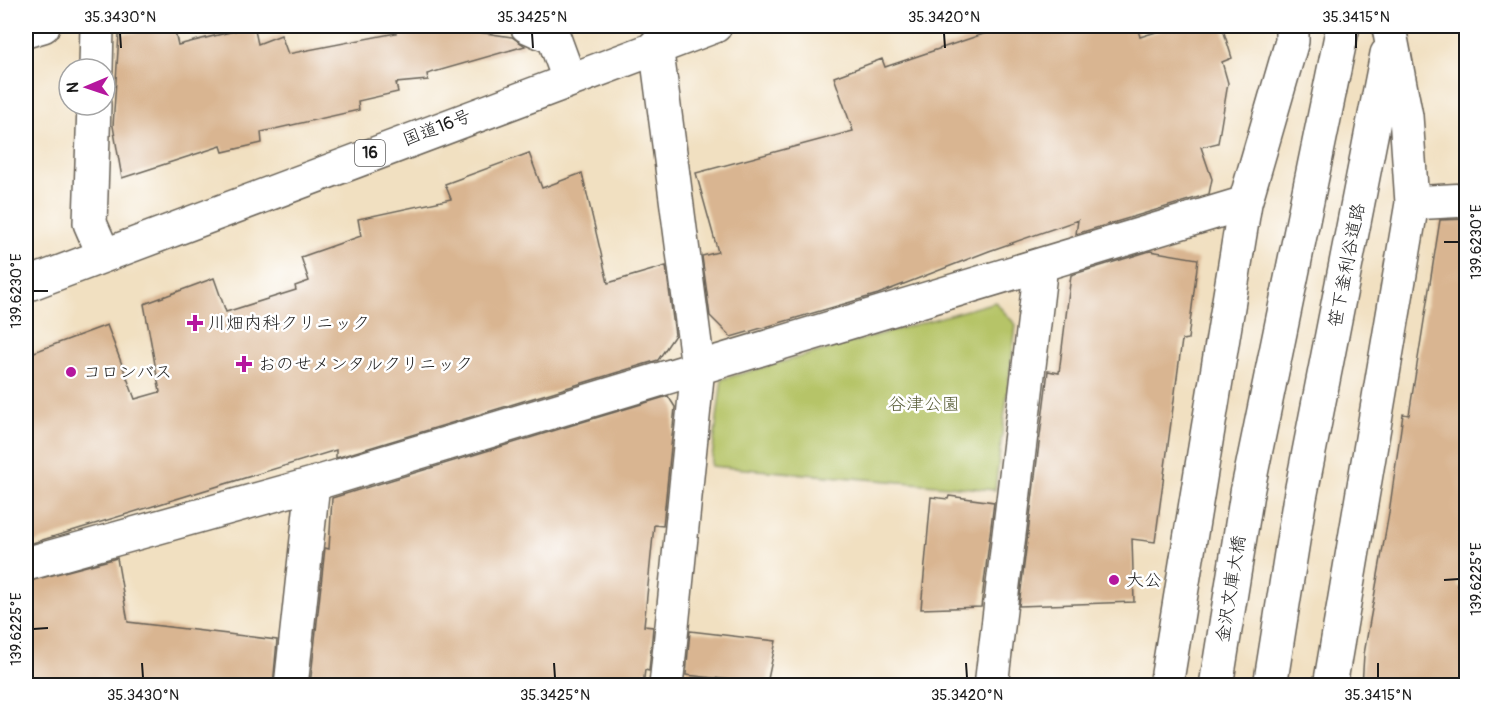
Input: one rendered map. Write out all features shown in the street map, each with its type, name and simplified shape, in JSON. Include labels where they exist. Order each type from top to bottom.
[{"type":"main road","points":[[26,31],[43,26]]},
{"type":"main road","points":[[96,57],[97,26]]},
{"type":"main road","points":[[527,26],[554,38],[569,79]]},
{"type":"main road","name":"国道16号","points":[[26,285],[103,253],[656,45],[715,26]]},
{"type":"main road","points":[[1166,686],[1245,203],[1292,41],[1292,26]]},
{"type":"main road","name":"金沢文庫大橋","points":[[1216,686],[1247,493],[1343,26]]},
{"type":"main road","points":[[1330,686],[1412,203],[1406,116],[1391,29]]},
{"type":"main road","name":"笹下釜利谷道路","points":[[1270,686],[1299,503],[1391,29]]},
{"type":"main road","points":[[656,45],[698,367],[666,686]]},
{"type":"main road","points":[[94,117],[90,223],[103,253]]},
{"type":"main road","points":[[1412,203],[1467,200]]},
{"type":"main road","points":[[26,564],[313,484],[1245,203]]},
{"type":"main road","points":[[991,686],[1041,265]]},
{"type":"main road","points":[[291,686],[313,484]]},
{"type":"green space","name":"谷津公園","points":[[995,302],[1016,325],[995,490],[711,466],[722,379]]},
{"type":"building","points":[[254,26],[258,44],[281,35],[288,54],[396,33],[395,30],[417,26],[437,26],[512,37],[525,46],[427,74],[428,80],[396,83],[398,92],[358,101],[359,110],[261,132],[262,143],[223,152],[221,146],[122,178],[113,126],[114,117],[117,117],[119,35],[174,27],[178,45]]},
{"type":"building","points":[[1007,26],[1137,26],[1140,37],[1175,26],[1222,26],[1232,58],[1222,62],[1228,83],[1218,143],[1201,147],[1212,179],[1209,194],[1076,234],[1078,220],[989,251],[878,294],[731,337],[710,316],[702,256],[718,252],[696,173],[853,131],[834,77],[882,59],[885,67]]},
{"type":"building","points":[[529,153],[542,188],[582,173],[608,283],[666,266],[675,335],[658,360],[336,458],[336,450],[26,545],[26,355],[107,325],[135,399],[160,392],[144,304],[214,278],[226,312],[296,290],[295,286],[309,281],[301,257],[361,236],[358,219],[451,199],[445,184]]},
{"type":"building","points":[[1467,219],[1467,524],[1457,586],[1467,588],[1467,686],[1362,686],[1364,654],[1389,513],[1403,414],[1409,415],[1440,220]]},
{"type":"building","points":[[1150,251],[1198,259],[1188,339],[1182,340],[1155,542],[1132,539],[1134,602],[1019,606],[1048,371],[1059,373],[1071,275]]},
{"type":"building","points":[[668,396],[675,407],[663,526],[654,525],[644,626],[653,627],[649,671],[645,670],[643,686],[310,686],[325,548],[329,549],[332,498]]},
{"type":"building","points":[[949,496],[994,502],[981,607],[921,609],[931,497],[948,499]]},
{"type":"building","points":[[117,558],[128,622],[277,640],[273,686],[26,686],[26,582]]},
{"type":"building","points":[[690,631],[776,641],[767,684],[686,675]]},
{"type":"place","name":"川畑内科クリニック","points":[[195,323]]},
{"type":"place","name":"おのせメンタルクリニック","points":[[244,364]]},
{"type":"place","name":"コロンバス","points":[[71,372]]},
{"type":"place","name":"大公","points":[[1114,580]]}]
